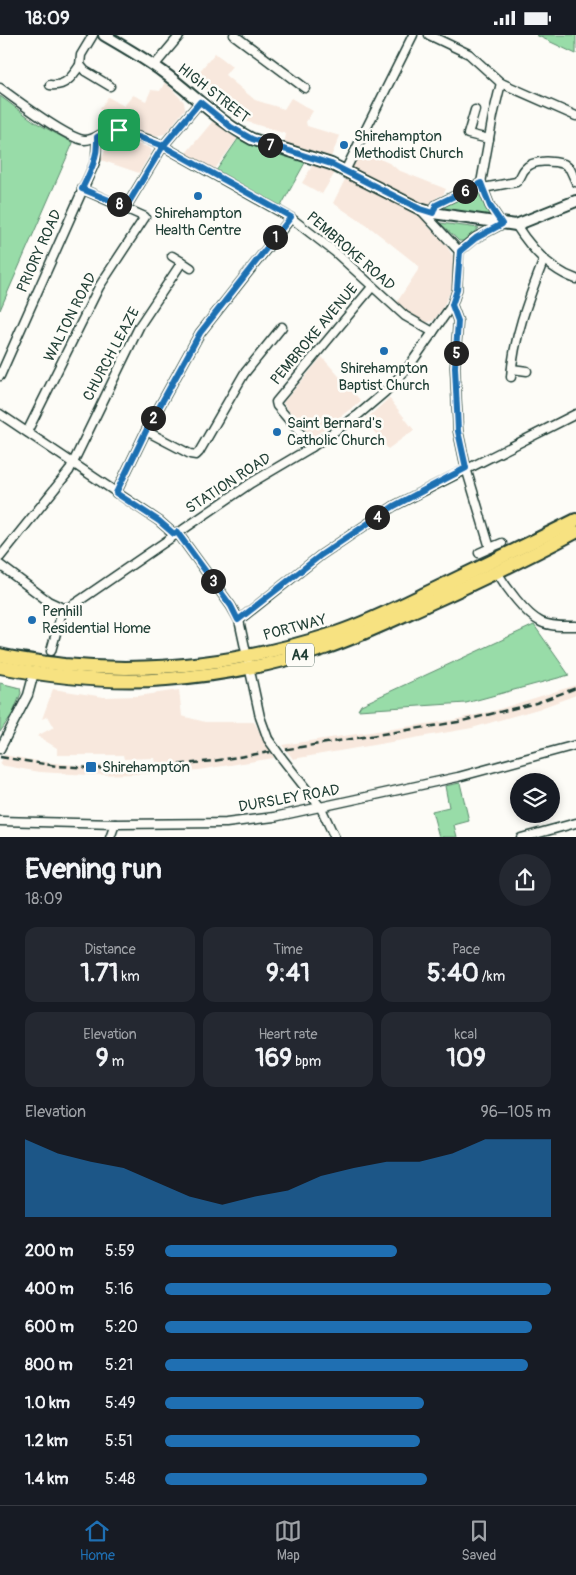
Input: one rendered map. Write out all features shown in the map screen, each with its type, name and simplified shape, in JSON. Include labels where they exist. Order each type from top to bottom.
[{"type":"highway","name":"PORTWAY","points":[[0,655],[20,660],[95,668],[134,669],[247,662],[337,633],[388,612],[576,520]]},
{"type":"highway","name":"PORTWAY","points":[[0,667],[34,673],[96,679],[156,679],[324,648],[369,631],[497,572],[576,532]]},
{"type":"main road","name":"HIGH STREET","points":[[104,35],[154,65],[231,127],[252,139],[315,159],[345,171],[420,209]]},
{"type":"main road","points":[[420,209],[433,213],[516,225],[576,201]]},
{"type":"street","points":[[50,85],[64,84],[80,65],[81,55],[93,35]]},
{"type":"street","points":[[154,65],[180,35]]},
{"type":"street","points":[[234,35],[298,79],[306,88]]},
{"type":"street","points":[[345,171],[414,35]]},
{"type":"street","points":[[429,35],[469,54],[501,83],[576,116]]},
{"type":"street","points":[[80,65],[85,71],[110,87]]},
{"type":"street","points":[[460,251],[476,238],[502,224],[490,206],[482,185],[489,139],[501,83]]},
{"type":"street","points":[[0,88],[38,116],[79,139],[86,140],[97,137]]},
{"type":"street","points":[[82,189],[126,207],[163,146],[200,102]]},
{"type":"street","points":[[474,110],[468,134],[489,139]]},
{"type":"street","name":"PEMBROKE ROAD","points":[[97,137],[109,130],[114,130],[147,139],[291,217],[329,247],[405,316],[433,332]]},
{"type":"street","name":"PRIORY ROAD","points":[[0,376],[96,160],[98,150],[97,137]]},
{"type":"street","points":[[433,213],[436,205],[482,185],[519,181],[530,164],[564,164],[570,169],[576,182]]},
{"type":"street","name":"WALTON ROAD","points":[[27,432],[99,287],[145,217],[126,207]]},
{"type":"street","name":"HIGH STREET","points":[[420,209],[460,251]]},
{"type":"street","points":[[116,493],[146,431],[200,333],[291,217]]},
{"type":"street","points":[[516,225],[544,259],[576,279]]},
{"type":"street","name":"STATION ROAD","points":[[63,608],[76,603],[251,483],[312,447],[358,415],[398,380],[452,305],[457,290],[460,251]]},
{"type":"street","points":[[172,255],[191,268]]},
{"type":"street","points":[[527,371],[511,373],[516,338],[522,315],[544,259]]},
{"type":"street","name":"CHURCH LEAZE","points":[[0,557],[69,471],[140,325],[182,262]]},
{"type":"street","name":"PEMBROKE AVENUE","points":[[312,447],[277,406],[276,402],[372,287]]},
{"type":"street","points":[[452,305],[458,321],[455,367],[458,431],[466,468],[490,548]]},
{"type":"street","points":[[146,431],[190,454],[196,455],[244,374],[282,327]]},
{"type":"street","points":[[0,414],[176,533],[231,606],[238,620],[260,717],[268,739],[321,808],[335,837]]},
{"type":"street","points":[[238,620],[321,555],[386,511],[466,468],[576,414]]},
{"type":"street","points":[[480,553],[502,543]]},
{"type":"street","points":[[0,565],[48,601],[63,608],[50,651]]},
{"type":"street","points":[[497,572],[507,588],[536,619],[547,624],[576,626]]},
{"type":"street","points":[[0,749],[28,695],[34,673]]},
{"type":"street","name":"DURSLEY ROAD","points":[[0,821],[115,824],[226,823],[274,817],[468,775],[576,745]]},
{"type":"street","points":[[522,837],[576,823]]},
{"type":"street","points":[[110,837],[115,824]]},
{"type":"shaded area","points":[[215,53],[232,66],[225,75],[255,100],[284,109],[291,98],[313,111],[306,122],[307,126],[340,136],[330,159],[284,145],[286,134],[245,121],[193,79]]},
{"type":"shaded area","points":[[165,82],[184,102],[185,109],[165,134],[155,136],[112,123],[100,109],[108,97],[124,106],[133,95],[146,101],[151,90],[160,91]]},
{"type":"shaded area","points":[[213,121],[237,139],[215,169],[186,153]]},
{"type":"shaded area","points":[[112,135],[150,148],[152,151],[139,173],[101,160]]},
{"type":"shaded area","points":[[360,150],[391,164],[398,170],[446,189],[443,195],[437,197],[427,226],[441,238],[453,256],[452,288],[442,309],[434,320],[424,322],[395,305],[420,267],[372,229],[333,203]]},
{"type":"shaded area","points":[[315,161],[336,171],[322,194],[302,183]]},
{"type":"shaded area","points":[[322,357],[361,401],[311,439],[283,403]]},
{"type":"shaded area","points":[[389,398],[414,430],[388,449],[365,420]]},
{"type":"shaded area","points":[[576,685],[576,695],[538,709],[472,728],[293,759],[282,745],[453,720],[493,711]]},
{"type":"shaded area","points":[[53,689],[104,697],[138,696],[179,690],[182,716],[205,722],[254,722],[274,758],[198,770],[140,774],[88,775],[40,772],[0,765],[4,755],[82,766],[156,764],[155,758],[124,759],[123,755],[57,755],[57,748],[37,736],[54,727],[48,716],[42,719]]},
{"type":"green space","points":[[536,35],[576,35],[576,54]]},
{"type":"green space","points":[[0,96],[35,122],[73,143],[0,310]]},
{"type":"green space","points":[[238,139],[265,151],[307,159],[281,206],[216,171]]},
{"type":"green space","points":[[478,188],[491,216],[441,208],[440,206]]},
{"type":"green space","points":[[440,223],[479,228],[463,241],[459,241]]},
{"type":"green space","points":[[534,625],[569,675],[466,703],[358,710],[361,705]]},
{"type":"green space","points":[[0,683],[20,688],[21,693],[13,713],[0,732]]},
{"type":"green space","points":[[460,783],[469,821],[454,825],[457,837],[439,837],[432,811],[449,807],[445,786]]},
{"type":"railway","points":[[0,757],[57,766],[108,769],[213,761],[458,722],[536,703],[576,688]]},
{"type":"place","name":"Shirehampton Methodist Church","points":[[344,145]]},
{"type":"place","name":"Shirehampton Health Centre","points":[[198,196]]},
{"type":"place","name":"Shirehampton Baptist Church","points":[[384,351]]},
{"type":"place","name":"Saint Bernard's Catholic Church","points":[[277,432]]},
{"type":"place","name":"Penhill Residential Home","points":[[32,620]]},
{"type":"place","name":"Shirehampton","points":[[91,767]]},
{"type":"route","points":[[119,130],[109,130],[97,137],[98,150],[96,160],[82,189],[126,207],[163,146],[200,102],[231,127],[252,139],[331,164],[420,209],[433,213],[436,205],[481,183],[490,206],[502,224],[476,238],[460,251],[457,290],[452,305],[458,321],[455,395],[458,431],[466,468],[394,506],[321,555],[238,620],[231,606],[177,532],[174,534],[159,521],[116,493],[146,431],[200,333],[291,217],[163,146],[119,130]]}]
